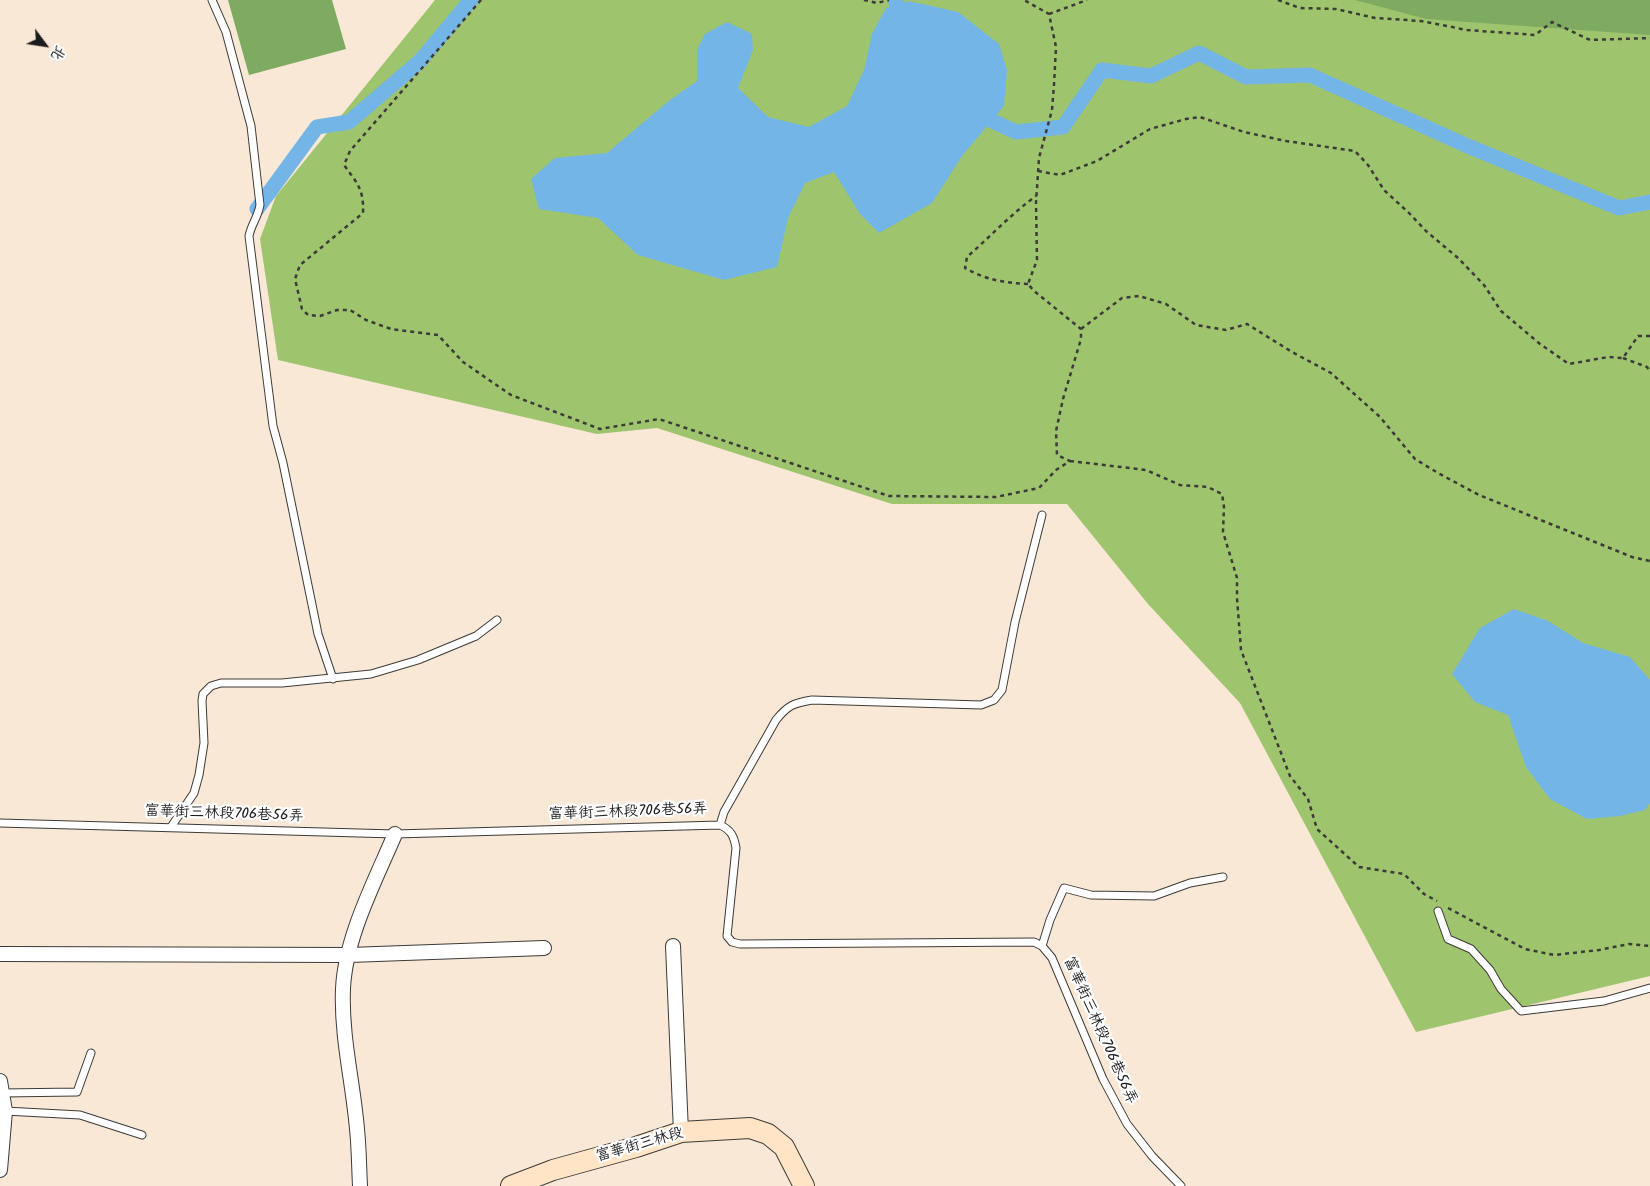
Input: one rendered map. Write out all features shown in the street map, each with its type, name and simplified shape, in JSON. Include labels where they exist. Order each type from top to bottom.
[{"type":"street","points":[[360,1186],[358,1130],[345,1046],[343,988],[357,924],[395,834]]},
{"type":"street","points":[[673,946],[681,1132]]},
{"type":"street","points":[[0,954],[349,955],[544,948]]},
{"type":"street","points":[[0,1170],[5,1111],[1,1087]]},
{"type":"street","name":"富華街三林段","points":[[510,1186],[553,1170],[636,1148],[681,1132],[750,1128],[768,1134],[784,1147],[804,1186]]},
{"type":"lane","points":[[212,0],[226,32],[251,126],[260,205],[259,214],[250,228],[249,236],[273,426],[283,463],[318,634],[334,679]]},
{"type":"lane","points":[[720,824],[724,812],[776,720],[785,709],[796,702],[812,700],[981,705],[994,700],[1002,690],[1014,622],[1042,515]]},
{"type":"lane","points":[[171,827],[194,794],[197,784],[204,743],[203,694],[211,686],[221,683],[282,684],[371,674],[418,660],[476,636],[497,620]]},
{"type":"lane","name":"富華街三林段706巷56弄","points":[[0,823],[395,834],[720,824],[728,828],[733,835],[736,848],[727,936],[732,942],[740,944],[1034,942],[1042,946],[1052,958],[1103,1080],[1126,1124],[1152,1156],[1181,1186]]},
{"type":"lane","points":[[1042,946],[1050,920],[1064,888],[1091,895],[1154,896],[1190,883],[1223,877]]},
{"type":"lane","points":[[1438,911],[1448,939],[1471,949],[1490,970],[1500,988],[1521,1011],[1604,1001],[1650,988]]},
{"type":"lane","points":[[1,1087],[77,1092],[91,1053]]},
{"type":"lane","points":[[5,1111],[80,1115],[142,1135]]},
{"type":"path","points":[[481,0],[350,151],[344,165],[357,183],[363,197],[363,213],[300,265],[295,279],[302,309],[308,315],[320,316],[337,310],[350,310],[366,320],[391,329],[438,335],[463,362],[511,395],[600,429],[659,419],[889,496],[996,497],[1039,488],[1056,470],[1070,461]]},
{"type":"path","points":[[864,0],[877,3],[890,0]]},
{"type":"path","points":[[1024,0],[1049,14],[1056,47],[1052,110],[1039,158],[1036,196],[1037,260],[1028,284]]},
{"type":"path","points":[[1049,14],[1087,0]]},
{"type":"path","points":[[1278,0],[1300,8],[1336,10],[1375,18],[1421,21],[1468,30],[1535,35],[1552,22],[1590,40],[1650,38]]},
{"type":"path","points":[[1038,171],[1060,175],[1097,161],[1150,129],[1200,117],[1244,132],[1286,141],[1355,151],[1368,165],[1384,190],[1478,278],[1501,311],[1540,344],[1569,364],[1608,357],[1623,358],[1647,367],[1650,371]]},
{"type":"path","points":[[1036,196],[1015,211],[993,235],[967,257],[965,268],[976,274],[1004,283],[1028,284],[1081,329]]},
{"type":"path","points":[[1081,329],[1122,298],[1139,296],[1166,304],[1196,325],[1226,330],[1247,324],[1292,352],[1331,373],[1380,417],[1415,458],[1438,473],[1479,495],[1632,557],[1650,561]]},
{"type":"path","points":[[1081,329],[1081,339],[1063,399],[1056,431],[1057,455],[1070,461],[1146,470],[1180,485],[1208,487],[1222,494],[1224,507],[1223,532],[1237,578],[1236,598],[1241,650],[1290,776],[1308,799],[1317,829],[1359,867],[1404,874],[1424,894],[1439,903]]},
{"type":"path","points":[[1623,358],[1638,336],[1650,336]]},
{"type":"path","points":[[1446,907],[1525,949],[1554,955],[1599,950],[1629,944],[1650,946]]},
{"type":"green space","points":[[228,0],[332,0],[346,49],[249,75]]},
{"type":"green space","points":[[435,0],[1650,0],[1650,976],[1416,1032],[1240,703],[1148,604],[1067,504],[892,504],[657,428],[597,434],[278,360],[260,239],[276,196]]},
{"type":"green space","points":[[1355,0],[1650,0],[1650,35],[1426,19]]},
{"type":"water","points":[[909,1],[958,12],[999,44],[1007,70],[1004,106],[962,156],[932,203],[879,233],[860,214],[834,172],[805,183],[788,218],[777,267],[724,280],[638,255],[598,218],[539,209],[531,179],[555,158],[607,153],[670,100],[697,81],[697,50],[705,34],[727,22],[752,34],[753,50],[738,88],[768,117],[809,127],[847,106],[864,70],[872,34],[886,8]]},
{"type":"water","points":[[1514,609],[1548,621],[1583,643],[1630,657],[1650,680],[1650,803],[1645,810],[1620,816],[1587,819],[1550,799],[1526,767],[1508,715],[1475,702],[1452,674],[1480,628]]},
{"type":"waterway","points":[[257,209],[317,127],[349,122],[420,61],[471,0]]},
{"type":"waterway","points":[[895,0],[905,24]]},
{"type":"waterway","points":[[973,112],[1016,132],[1063,127],[1102,70],[1151,76],[1199,53],[1246,77],[1310,75],[1470,147],[1619,208],[1650,202]]}]
